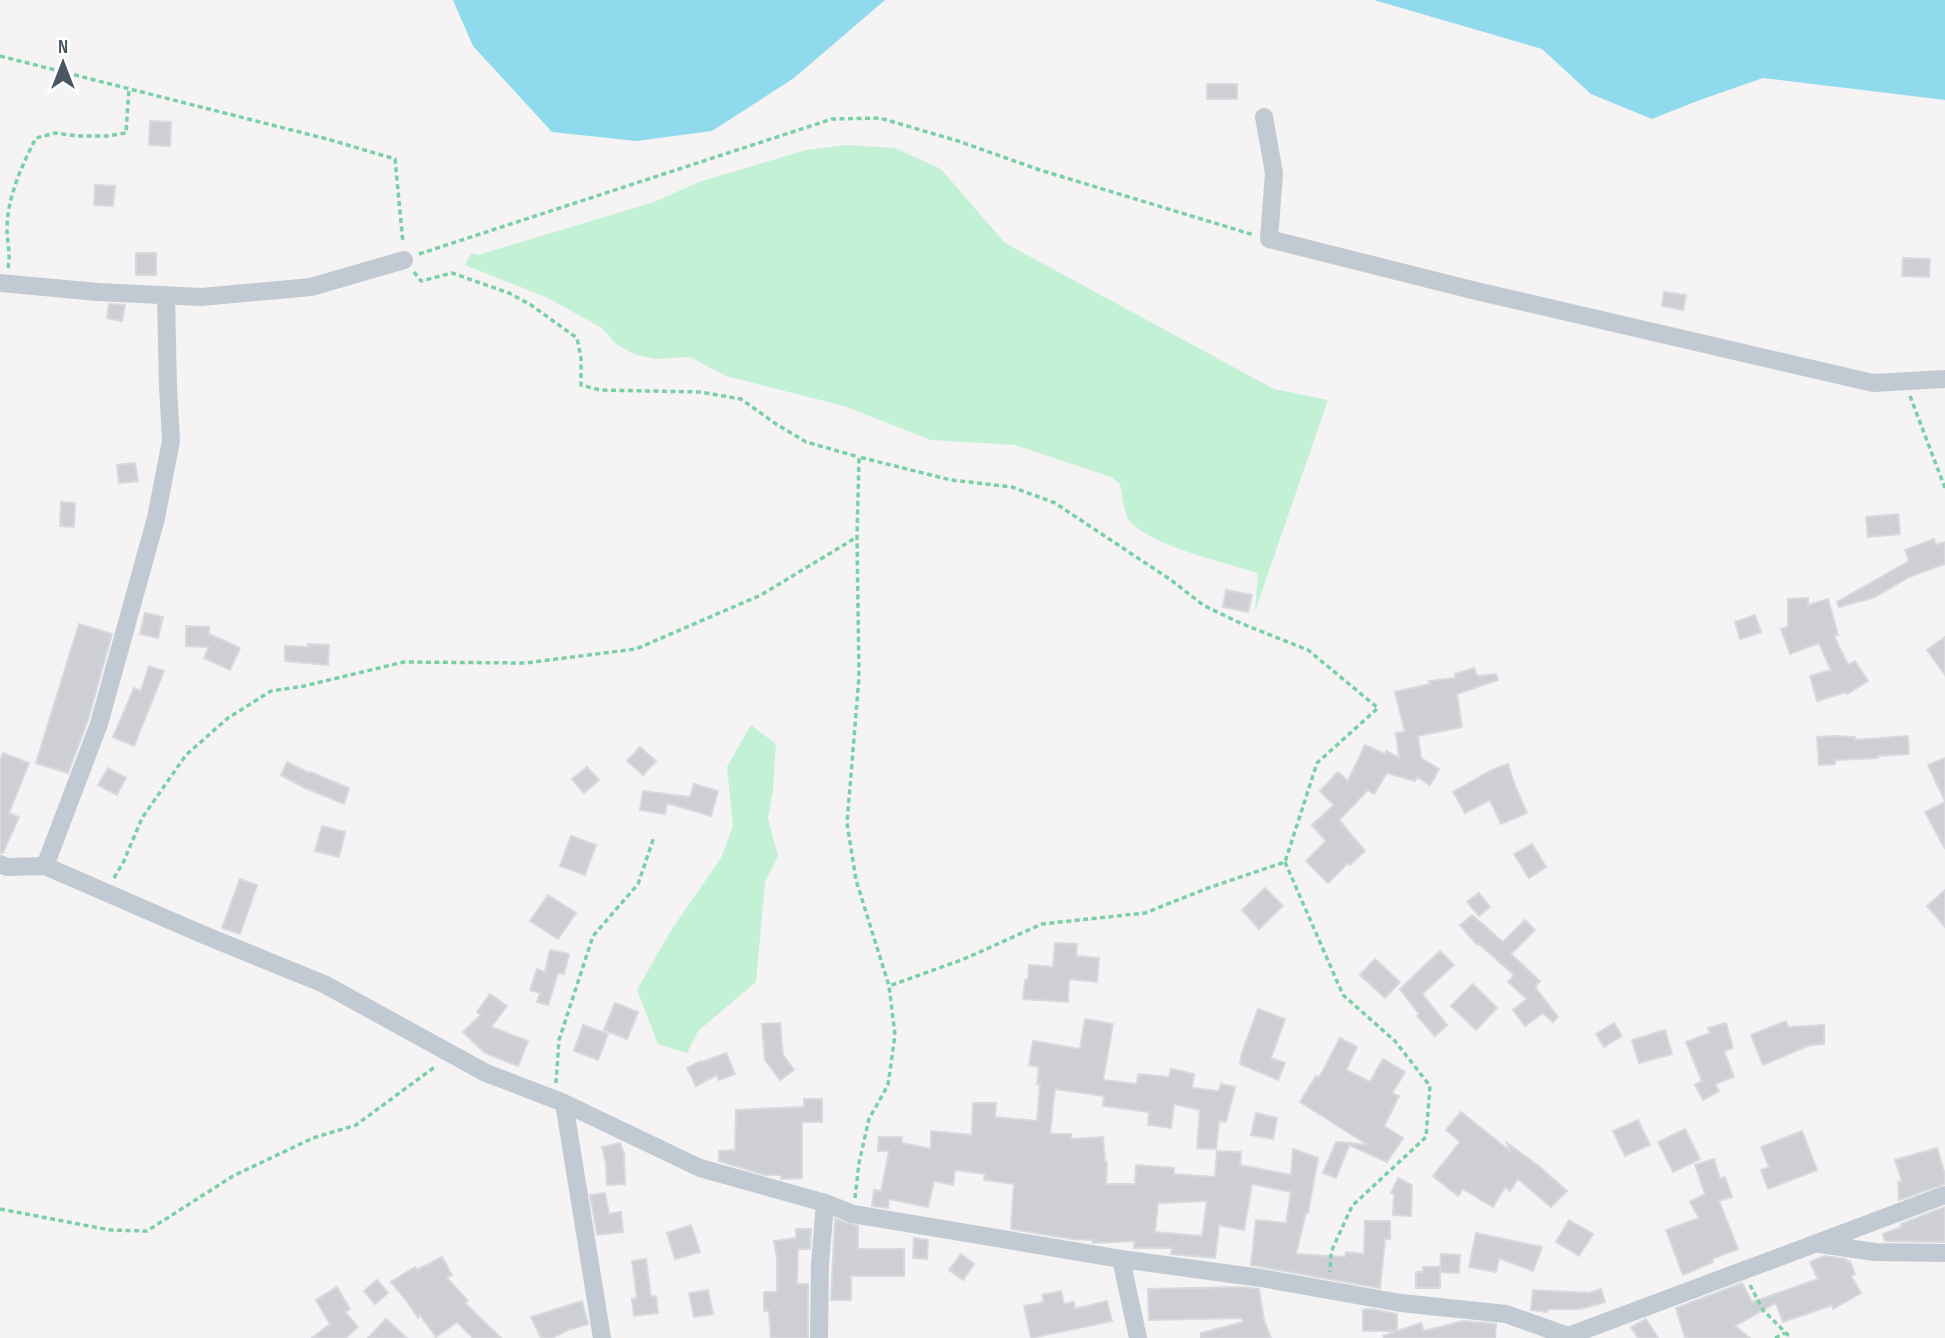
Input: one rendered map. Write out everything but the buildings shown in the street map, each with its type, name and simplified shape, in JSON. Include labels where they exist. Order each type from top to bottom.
[{"type":"street","points":[[1264,117],[1274,173],[1269,239],[1472,290],[1873,383],[1945,379]]},
{"type":"street","points":[[2,283],[98,292],[201,297],[311,287],[404,260]]},
{"type":"street","points":[[45,866],[99,724],[156,518],[171,441],[166,295]]},
{"type":"street","points":[[0,864],[7,867],[45,866],[324,984],[485,1073],[560,1101],[701,1168],[825,1203],[853,1214],[1121,1259],[1261,1278],[1401,1303],[1506,1314],[1566,1337],[1945,1195]]},
{"type":"street","points":[[560,1101],[602,1338]]},
{"type":"street","points":[[818,1338],[825,1203]]},
{"type":"street","points":[[1818,1244],[1875,1252],[1945,1254]]},
{"type":"street","points":[[1121,1259],[1138,1338]]},
{"type":"path","points":[[0,57],[327,139],[395,159],[404,260],[421,281],[452,273],[509,293],[531,305],[577,338],[581,358],[580,385],[600,390],[700,391],[741,400],[806,442],[951,480],[1012,487],[1055,503],[1171,580],[1203,605],[1308,650],[1378,708],[1317,763],[1285,862],[1343,996],[1395,1041],[1430,1086],[1426,1137],[1352,1206],[1331,1252],[1328,1290]]},
{"type":"path","points":[[2,283],[10,257],[7,229],[9,209],[36,138],[55,133],[78,136],[126,134],[129,89]]},
{"type":"path","points":[[404,260],[832,119],[880,118],[958,141],[1040,170],[1269,239]]},
{"type":"path","points":[[1904,382],[1945,488]]},
{"type":"path","points":[[853,1214],[859,1163],[869,1119],[888,1085],[895,1035],[889,986],[856,880],[847,823],[859,677],[859,457]]},
{"type":"path","points":[[107,892],[142,818],[186,755],[228,718],[271,691],[304,686],[404,662],[526,663],[636,649],[761,595],[857,537]]},
{"type":"path","points":[[560,1101],[556,1074],[559,1040],[593,936],[638,884],[654,836]]},
{"type":"path","points":[[889,986],[964,959],[1042,925],[1145,913],[1285,862]]},
{"type":"path","points":[[0,1209],[110,1230],[147,1231],[233,1176],[313,1138],[356,1125],[451,1054]]},
{"type":"path","points":[[1743,1272],[1763,1310],[1791,1338]]},
{"type":"path","points":[[1775,1338],[1785,1333]]},
{"type":"green space","points":[[846,145],[895,148],[941,169],[1005,243],[1274,389],[1328,400],[1255,611],[1258,573],[1167,544],[1135,527],[1127,517],[1120,484],[1111,477],[1015,445],[931,440],[844,406],[726,376],[690,357],[657,359],[636,355],[616,344],[602,328],[548,298],[465,265],[471,253],[478,255],[654,202],[699,182],[806,150]]},
{"type":"green space","points":[[751,725],[776,744],[768,818],[778,856],[765,882],[756,982],[698,1031],[687,1053],[658,1044],[637,990],[670,932],[721,858],[733,826],[727,767]]},
{"type":"water","points":[[453,0],[885,0],[794,78],[712,131],[636,141],[552,132],[473,46]]},
{"type":"water","points":[[1374,0],[1945,0],[1945,100],[1763,78],[1652,119],[1591,94],[1542,49]]}]
